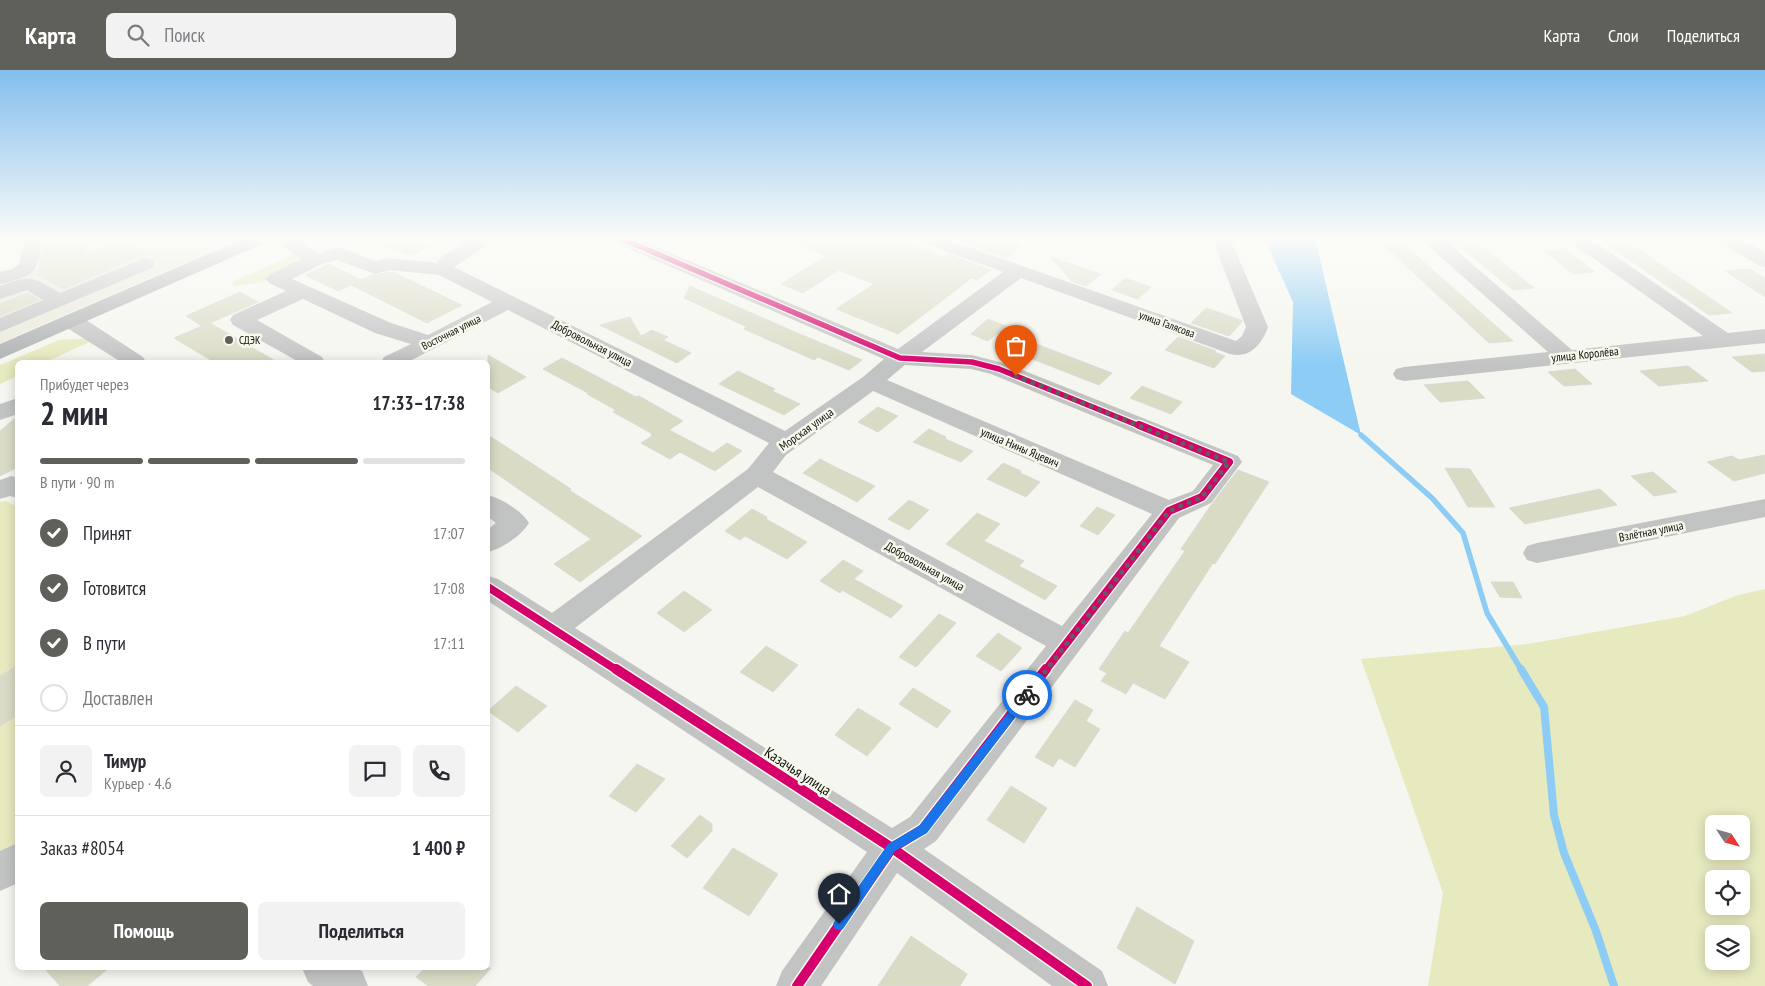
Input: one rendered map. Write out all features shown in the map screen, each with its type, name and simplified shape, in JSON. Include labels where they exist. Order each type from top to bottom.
[{"type":"main road","points":[[0,352],[163,281]]},
{"type":"street","points":[[5,324],[107,281]]},
{"type":"street","points":[[279,281],[383,328],[410,335],[429,344]]},
{"type":"street","name":"Добровольная улица","points":[[467,281],[787,442]]},
{"type":"street","points":[[720,281],[900,358],[972,362],[999,369],[1229,462],[1202,497],[1169,511],[923,829],[892,848],[797,986]]},
{"type":"street","name":"Морская улица","points":[[552,629],[757,475],[777,449],[871,382],[900,358],[1005,281]]},
{"type":"street","name":"улица Галясова","points":[[1045,281],[1238,349],[1252,340],[1257,327],[1237,281]]},
{"type":"street","points":[[1480,281],[1566,356]]},
{"type":"street","points":[[1638,281],[1723,340]]},
{"type":"street","points":[[0,293],[29,282],[60,301]]},
{"type":"street","points":[[302,292],[241,320],[311,360]]},
{"type":"street","name":"Восточная улица","points":[[396,360],[510,302]]},
{"type":"street","points":[[72,321],[132,360]]},
{"type":"street","points":[[5,324],[33,337]]},
{"type":"street","name":"улица Королёва","points":[[1404,374],[1765,336]]},
{"type":"street","name":"улица Нины Яцевич","points":[[871,382],[1169,511]]},
{"type":"street","points":[[0,413],[15,406]]},
{"type":"street","name":"Добровольная улица","points":[[757,475],[1067,644]]},
{"type":"street","points":[[0,490],[11,485],[15,487]]},
{"type":"street","points":[[490,505],[515,523],[490,541]]},
{"type":"street","name":"Взлётная улица","points":[[1537,553],[1765,508]]},
{"type":"street","name":"Казачья улица","points":[[490,588],[892,848],[1087,986]]},
{"type":"street","points":[[0,873],[15,862]]},
{"type":"street","points":[[325,970],[347,986]]},
{"type":"shaded area","points":[[3,281],[144,281],[0,343],[0,282]]},
{"type":"green space","points":[[235,281],[266,281],[232,286]]},
{"type":"green space","points":[[89,338],[92,341],[50,360],[15,360],[15,377],[0,384],[0,365],[59,340]]},
{"type":"green space","points":[[6,501],[15,506],[15,847],[0,857],[0,502]]},
{"type":"green space","points":[[1765,589],[1765,986],[1428,986],[1443,893],[1361,659],[1528,644],[1685,616],[1738,595]]},
{"type":"water","points":[[1283,281],[1325,281],[1361,435],[1291,394],[1293,302]]},
{"type":"building","points":[[49,281],[83,281],[64,289]]},
{"type":"building","points":[[317,281],[411,281],[462,305],[427,323],[351,285],[338,291]]},
{"type":"building","points":[[786,281],[822,281],[803,293],[781,284]]},
{"type":"building","points":[[866,281],[968,281],[898,334],[836,309],[874,284]]},
{"type":"building","points":[[1071,281],[1093,281],[1086,286]]},
{"type":"building","points":[[1122,281],[1133,281],[1151,287],[1138,299],[1112,290]]},
{"type":"building","points":[[1422,281],[1445,281],[1513,341],[1489,343]]},
{"type":"building","points":[[1502,281],[1525,281],[1534,288],[1513,290]]},
{"type":"building","points":[[1660,281],[1685,281],[1732,313],[1709,315]]},
{"type":"building","points":[[1740,281],[1765,281],[1765,297]]},
{"type":"building","points":[[690,286],[862,360],[849,370],[818,357],[814,360],[744,329],[747,327],[684,298]]},
{"type":"building","points":[[240,292],[258,302],[210,323],[274,360],[211,360],[174,338],[202,326],[186,316]]},
{"type":"building","points":[[28,293],[39,300],[0,316],[0,304]]},
{"type":"building","points":[[1206,308],[1241,320],[1242,322],[1229,336],[1191,323]]},
{"type":"building","points":[[630,317],[641,336],[652,330],[668,337],[663,340],[691,353],[677,363],[600,325]]},
{"type":"building","points":[[988,319],[1006,326],[988,341],[971,334]]},
{"type":"building","points":[[1178,337],[1225,356],[1214,368],[1165,350]]},
{"type":"building","points":[[1031,342],[1112,373],[1099,385],[1017,353]]},
{"type":"building","points":[[1765,354],[1765,371],[1752,372],[1732,357]]},
{"type":"building","points":[[488,355],[526,377],[498,393],[490,388],[490,360],[488,360]]},
{"type":"building","points":[[562,358],[636,397],[639,396],[683,421],[669,430],[713,453],[727,443],[742,451],[715,471],[680,452],[670,459],[641,443],[652,436],[651,433],[613,412],[616,410],[588,393],[543,369]]},
{"type":"building","points":[[1688,366],[1708,381],[1659,386],[1640,371]]},
{"type":"building","points":[[1575,369],[1592,384],[1564,386],[1548,372]]},
{"type":"building","points":[[738,371],[775,389],[772,391],[800,404],[784,415],[719,384]]},
{"type":"building","points":[[1468,381],[1485,398],[1440,402],[1424,385]]},
{"type":"building","points":[[1142,386],[1182,402],[1171,414],[1130,398]]},
{"type":"building","points":[[878,407],[898,416],[878,432],[858,422]]},
{"type":"building","points":[[15,418],[15,468],[0,476],[0,431]]},
{"type":"building","points":[[929,429],[946,437],[945,439],[973,451],[961,462],[913,442]]},
{"type":"building","points":[[490,436],[571,489],[569,490],[642,536],[580,582],[554,564],[591,539],[490,469]]},
{"type":"building","points":[[1765,455],[1765,473],[1734,481],[1707,462],[1732,456],[1739,460]]},
{"type":"building","points":[[820,459],[875,486],[857,502],[803,473]]},
{"type":"building","points":[[1003,463],[1040,482],[1026,497],[987,479]]},
{"type":"building","points":[[1445,468],[1470,469],[1495,507],[1468,507]]},
{"type":"building","points":[[1238,470],[1269,482],[1159,646],[1189,662],[1165,699],[1133,683],[1126,694],[1101,681],[1107,673],[1099,669],[1125,631],[1128,633],[1185,551],[1181,549]]},
{"type":"building","points":[[1653,472],[1677,492],[1654,496],[1631,476]]},
{"type":"building","points":[[1600,489],[1617,505],[1525,524],[1509,508]]},
{"type":"building","points":[[909,500],[929,510],[909,530],[888,519]]},
{"type":"building","points":[[1097,507],[1115,515],[1098,535],[1080,526]]},
{"type":"building","points":[[752,509],[807,542],[787,559],[745,536],[740,540],[725,531]]},
{"type":"building","points":[[977,513],[1000,524],[984,541],[1024,561],[1019,566],[1057,586],[1045,600],[946,544]]},
{"type":"building","points":[[843,560],[863,571],[854,579],[903,606],[891,618],[842,590],[840,593],[820,581]]},
{"type":"building","points":[[1491,582],[1513,582],[1522,598],[1500,597]]},
{"type":"building","points":[[684,591],[712,610],[684,632],[657,613]]},
{"type":"building","points":[[939,614],[956,623],[916,667],[899,657]]},
{"type":"building","points":[[998,633],[1022,648],[1001,671],[976,656]]},
{"type":"building","points":[[766,646],[798,665],[773,692],[740,672]]},
{"type":"building","points":[[15,667],[15,717],[0,726],[0,676]]},
{"type":"building","points":[[516,686],[547,706],[518,732],[490,712],[490,709]]},
{"type":"building","points":[[913,688],[951,711],[937,728],[899,704]]},
{"type":"building","points":[[1075,700],[1093,710],[1086,721],[1100,729],[1075,767],[1059,758],[1053,767],[1035,757]]},
{"type":"building","points":[[858,708],[891,728],[867,756],[835,735]]},
{"type":"building","points":[[637,764],[665,779],[636,812],[609,796]]},
{"type":"building","points":[[1011,786],[1047,808],[1024,843],[987,820]]},
{"type":"building","points":[[700,815],[712,824],[712,831],[687,858],[671,846]]},
{"type":"building","points":[[733,848],[778,874],[749,916],[703,888]]},
{"type":"building","points":[[1137,907],[1194,941],[1175,984],[1117,948]]},
{"type":"building","points":[[911,936],[967,974],[960,986],[878,986]]},
{"type":"building","points":[[46,970],[107,970],[87,986],[60,986]]},
{"type":"building","points":[[423,970],[489,970],[475,986],[428,986],[416,977]]},
{"type":"waterway","points":[[1361,435],[1432,498],[1463,533],[1487,613],[1522,671]]},
{"type":"waterway","points":[[1521,669],[1544,707],[1554,815],[1564,853],[1596,931],[1614,986]]},
{"type":"cycle path","points":[[720,281],[900,358],[972,362],[999,369],[1229,462],[1202,497],[1169,511],[923,829],[892,848],[797,986]]},
{"type":"cycle path","points":[[490,588],[892,848],[1087,986]]},
{"type":"way so far","points":[[1016,376],[1229,462],[1202,497],[1169,511],[1027,695]]},
{"type":"place","name":"СДЭК","points":[[229,340]]},
{"type":"route","points":[[839,924],[892,848],[923,829],[1027,695]]}]
